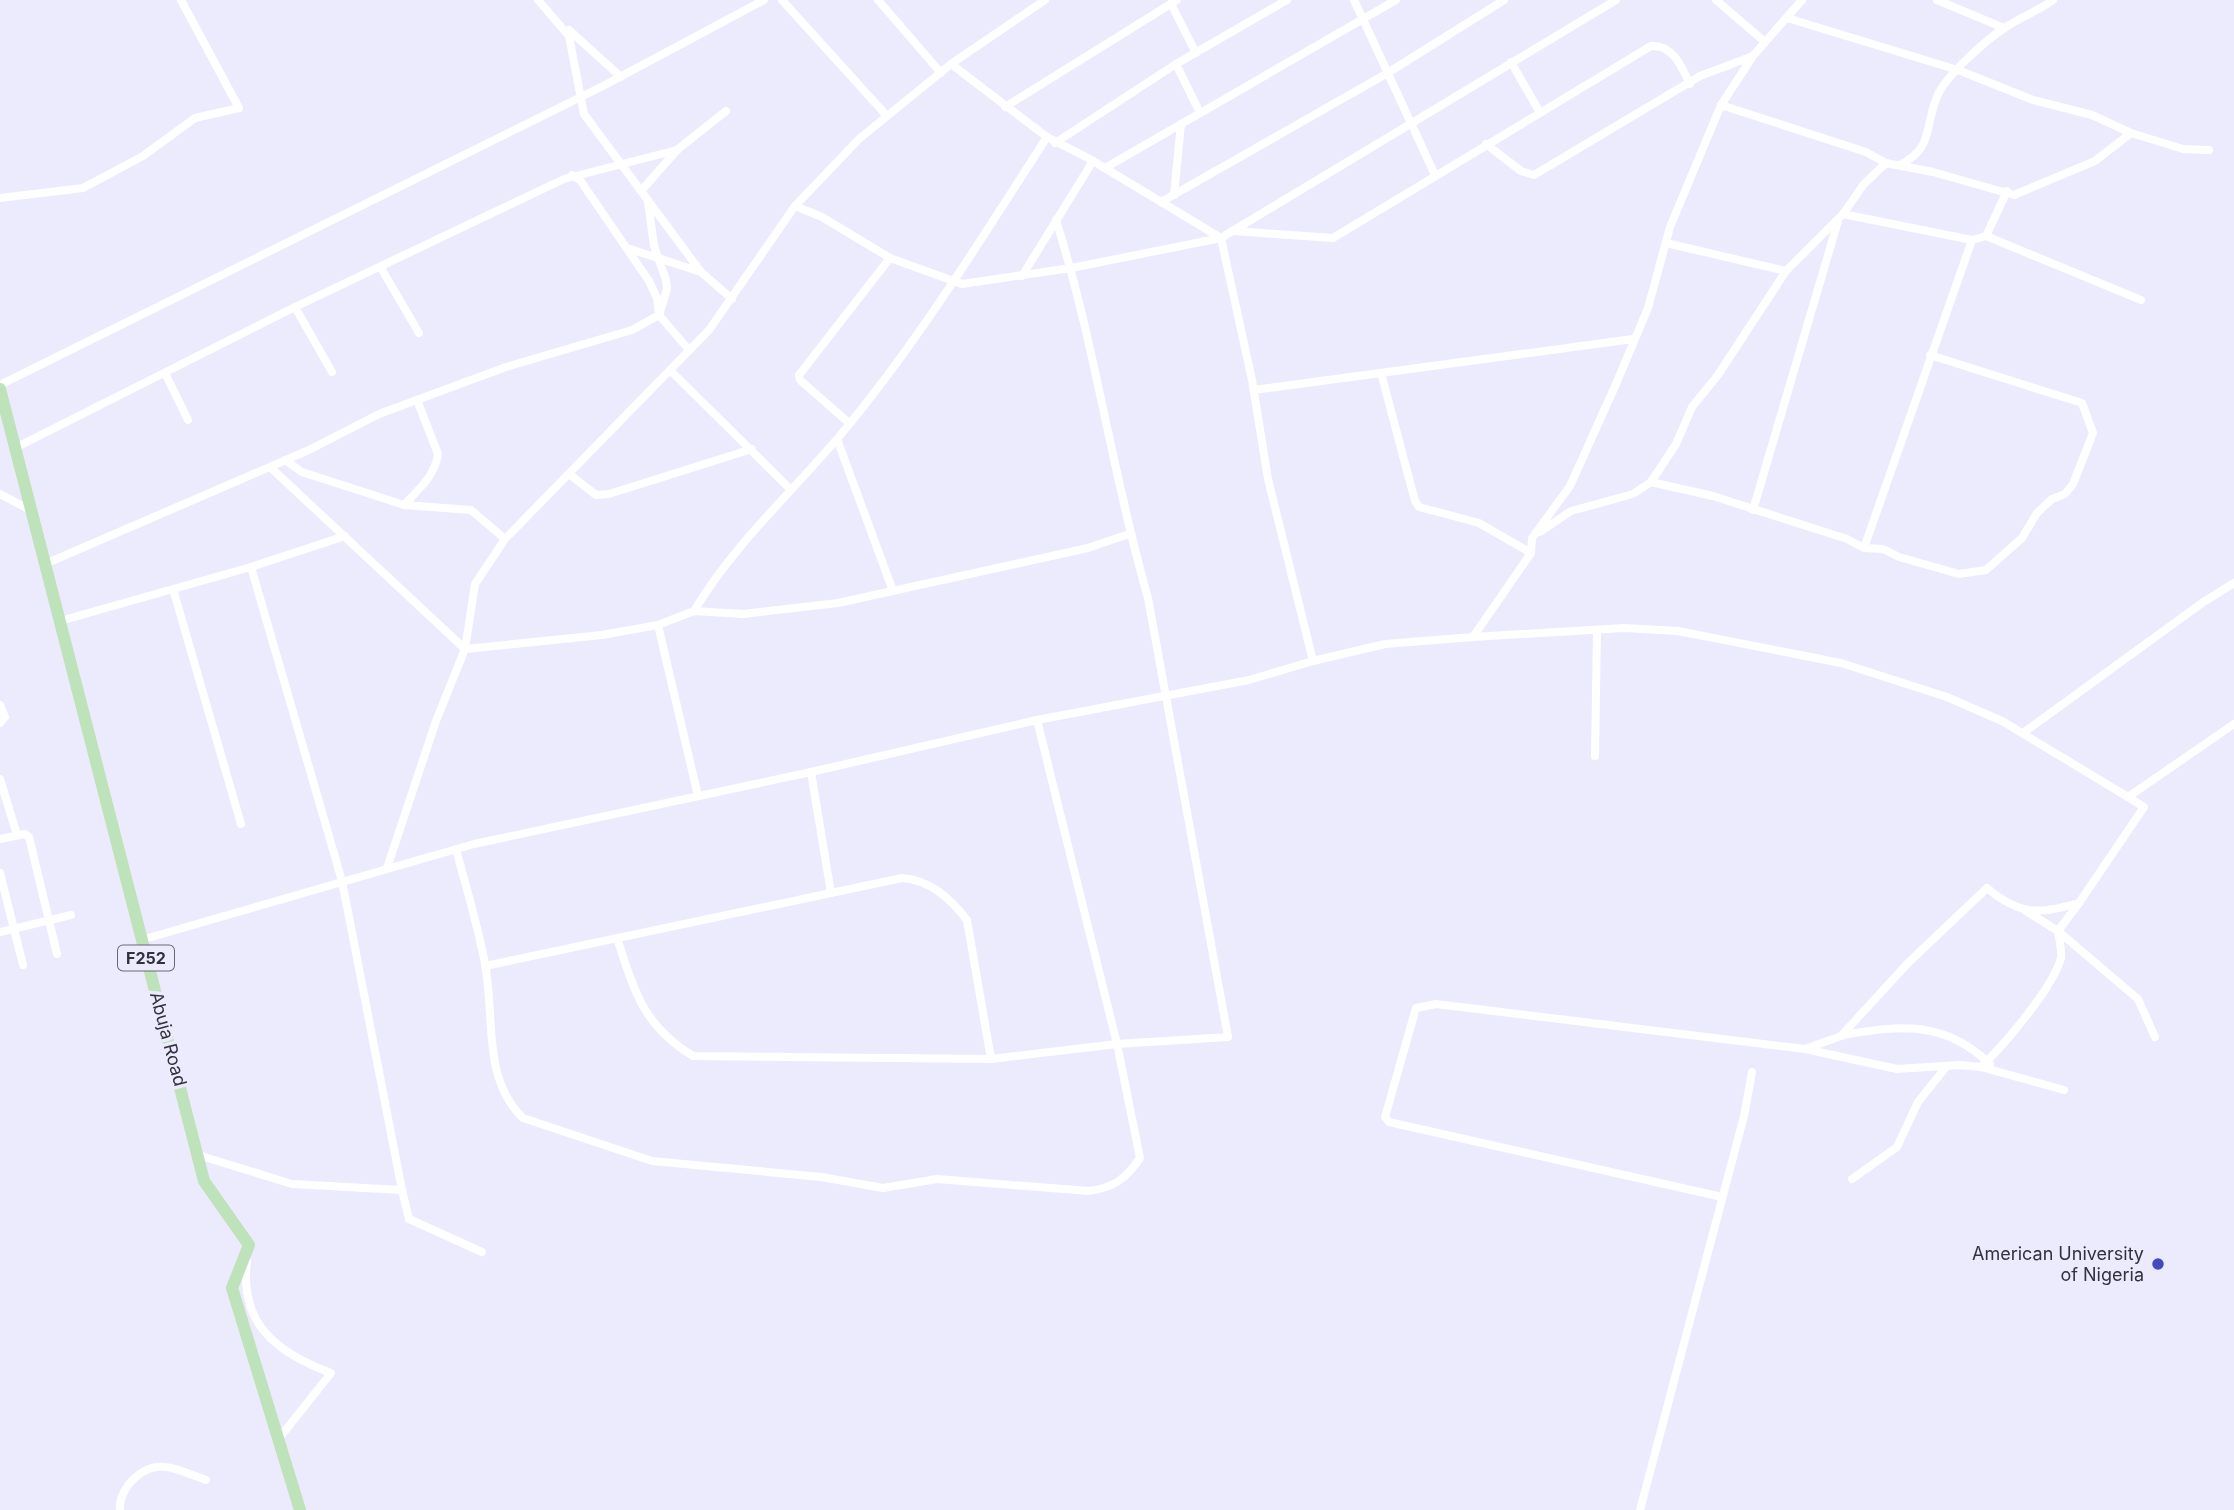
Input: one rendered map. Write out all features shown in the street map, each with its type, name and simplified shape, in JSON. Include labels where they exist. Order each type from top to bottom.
[{"type":"main road","name":"Abuja Road","points":[[0,387],[204,1181],[249,1245]]},
{"type":"main road","points":[[249,1245],[232,1289],[300,1510]]},
{"type":"street","points":[[0,198],[83,188],[143,156],[195,118],[239,108],[181,0]]},
{"type":"street","points":[[538,0],[621,77]]},
{"type":"street","points":[[0,387],[621,77],[764,0]]},
{"type":"street","points":[[782,0],[887,116]]},
{"type":"street","points":[[878,0],[941,73]]},
{"type":"street","points":[[387,868],[436,720],[465,649],[475,584],[505,539],[689,351],[732,299],[795,206],[859,139],[951,64],[1045,0]]},
{"type":"street","points":[[1055,143],[1176,64],[1287,0]]},
{"type":"street","points":[[1354,0],[1409,124],[1435,175]]},
{"type":"street","points":[[1105,168],[1396,0]]},
{"type":"street","points":[[1161,202],[1386,74],[1504,0]]},
{"type":"street","points":[[795,206],[822,217],[890,258],[953,283],[969,284],[1071,268],[1221,239],[1616,0]]},
{"type":"street","points":[[1716,0],[1766,42]]},
{"type":"street","points":[[1474,637],[1531,553],[1532,538],[1570,486],[1648,308],[1666,243],[1721,105],[1753,56],[1802,0]]},
{"type":"street","points":[[1937,0],[2004,28]]},
{"type":"street","points":[[1900,165],[1922,149],[1937,96],[1958,70],[2004,28],[2053,0]]},
{"type":"street","points":[[1005,107],[1174,2],[1196,53]]},
{"type":"street","points":[[1787,18],[1958,70],[2033,100],[2092,115],[2131,134],[2183,149],[2209,150]]},
{"type":"street","points":[[560,22],[569,36],[584,114],[701,272],[732,299]]},
{"type":"street","points":[[1232,231],[1310,239],[1333,238],[1539,111],[1651,46],[1663,47],[1675,56],[1690,84]]},
{"type":"street","points":[[1486,144],[1521,171],[1534,175],[1700,76],[1753,56]]},
{"type":"street","points":[[1511,62],[1539,111]]},
{"type":"street","points":[[951,64],[1055,143],[1093,161],[1221,239],[1254,390],[1268,479],[1313,660]]},
{"type":"street","points":[[1176,64],[1200,113]]},
{"type":"street","points":[[1721,105],[1866,152],[1886,163],[2007,191],[2014,195],[2095,161],[2131,134]]},
{"type":"street","points":[[641,191],[677,150],[726,111]]},
{"type":"street","points":[[1174,195],[1181,124]]},
{"type":"street","points":[[694,611],[718,572],[836,439],[906,351],[1047,137]]},
{"type":"street","points":[[15,449],[295,307],[572,175],[623,166],[677,150]]},
{"type":"street","points":[[1022,276],[1093,161]]},
{"type":"street","points":[[1532,538],[1571,512],[1633,495],[1651,482],[1676,444],[1692,407],[1718,375],[1786,271],[1841,216],[1864,184],[1886,163]]},
{"type":"street","points":[[572,175],[580,180],[649,281],[657,298],[659,315],[689,351]]},
{"type":"street","points":[[1986,236],[2007,191]]},
{"type":"street","points":[[45,564],[270,467],[379,414],[506,368],[632,330],[659,315],[667,289],[648,201]]},
{"type":"street","points":[[1841,216],[1972,240],[1986,236],[2141,300]]},
{"type":"street","points":[[1753,510],[1841,216]]},
{"type":"street","points":[[617,938],[636,995],[654,1026],[673,1044],[693,1056],[992,1059],[1117,1044],[1228,1037],[1148,598],[1129,534],[1071,268],[1056,220]]},
{"type":"street","points":[[1864,548],[1972,240]]},
{"type":"street","points":[[1666,243],[1786,271]]},
{"type":"street","points":[[626,247],[701,272]]},
{"type":"street","points":[[849,423],[800,380],[799,375],[890,258]]},
{"type":"street","points":[[381,268],[419,333]]},
{"type":"street","points":[[295,307],[332,372]]},
{"type":"street","points":[[1254,390],[1633,339]]},
{"type":"street","points":[[1651,482],[1713,496],[1847,539],[1864,548],[1883,549],[1899,557],[1959,574],[1986,570],[2022,538],[2037,513],[2052,499],[2065,494],[2073,484],[2093,433],[2082,403],[1930,355]]},
{"type":"street","points":[[670,370],[790,489]]},
{"type":"street","points":[[165,373],[188,420]]},
{"type":"street","points":[[1381,373],[1415,501],[1419,507],[1479,523],[1531,553]]},
{"type":"street","points":[[404,505],[430,476],[437,463],[438,454],[417,400]]},
{"type":"street","points":[[836,439],[893,591]]},
{"type":"street","points":[[569,474],[596,495],[609,494],[752,449]]},
{"type":"street","points":[[285,460],[302,472],[404,505],[471,510],[505,539]]},
{"type":"street","points":[[270,467],[465,649],[589,636],[658,625],[694,611],[743,614],[838,603],[1088,548],[1129,534]]},
{"type":"street","points":[[0,494],[30,510]]},
{"type":"street","points":[[60,621],[251,567],[345,536]]},
{"type":"street","points":[[251,567],[342,881],[402,1190],[410,1219],[482,1252]]},
{"type":"street","points":[[2022,733],[2202,603],[2234,583]]},
{"type":"street","points":[[173,589],[241,824]]},
{"type":"street","points":[[658,625],[698,796]]},
{"type":"street","points":[[141,940],[456,849],[1037,720],[1249,680],[1313,660],[1385,644],[1474,637],[1597,632],[1624,628],[1678,631],[1841,663],[1947,698],[2022,733],[2144,807],[2057,931],[2062,956],[2054,974],[2023,1020],[1984,1064],[1897,1069],[1805,1049],[1463,1006],[1436,1004],[1416,1008],[1385,1117],[1389,1122],[1722,1197]]},
{"type":"street","points":[[1595,756],[1597,632]]},
{"type":"street","points":[[0,705],[5,717],[0,723]]},
{"type":"street","points":[[456,849],[485,966],[493,1057],[512,1107],[523,1118],[652,1161],[821,1177],[883,1188],[937,1179],[1089,1191],[1108,1188],[1129,1175],[1140,1158],[1117,1044],[1037,720]]},
{"type":"street","points":[[2128,797],[2234,724]]},
{"type":"street","points":[[811,772],[831,893]]},
{"type":"street","points":[[0,779],[17,835]]},
{"type":"street","points":[[0,839],[17,835],[29,837],[57,954]]},
{"type":"street","points":[[0,873],[23,965]]},
{"type":"street","points":[[485,966],[902,878],[920,879],[952,901],[967,920],[992,1059]]},
{"type":"street","points":[[1841,1036],[1909,963],[1987,888],[2002,901],[2057,931],[2138,999],[2155,1037]]},
{"type":"street","points":[[2026,912],[2051,911],[2079,903]]},
{"type":"street","points":[[0,932],[71,915]]},
{"type":"street","points":[[1805,1049],[1841,1036],[1925,1027],[1969,1048],[1984,1064],[1997,1071],[2064,1090]]},
{"type":"street","points":[[1852,1179],[1897,1147],[1918,1102],[1946,1067]]},
{"type":"street","points":[[1640,1510],[1752,1072]]},
{"type":"street","points":[[198,1156],[292,1184],[402,1190]]},
{"type":"street","points":[[249,1245],[244,1282],[253,1315],[272,1342],[299,1362],[331,1373],[277,1441]]},
{"type":"street","points":[[120,1510],[119,1503],[125,1489],[137,1475],[151,1466],[171,1467],[206,1480]]},
{"type":"place","name":"American University of Nigeria","points":[[2158,1264]]}]
